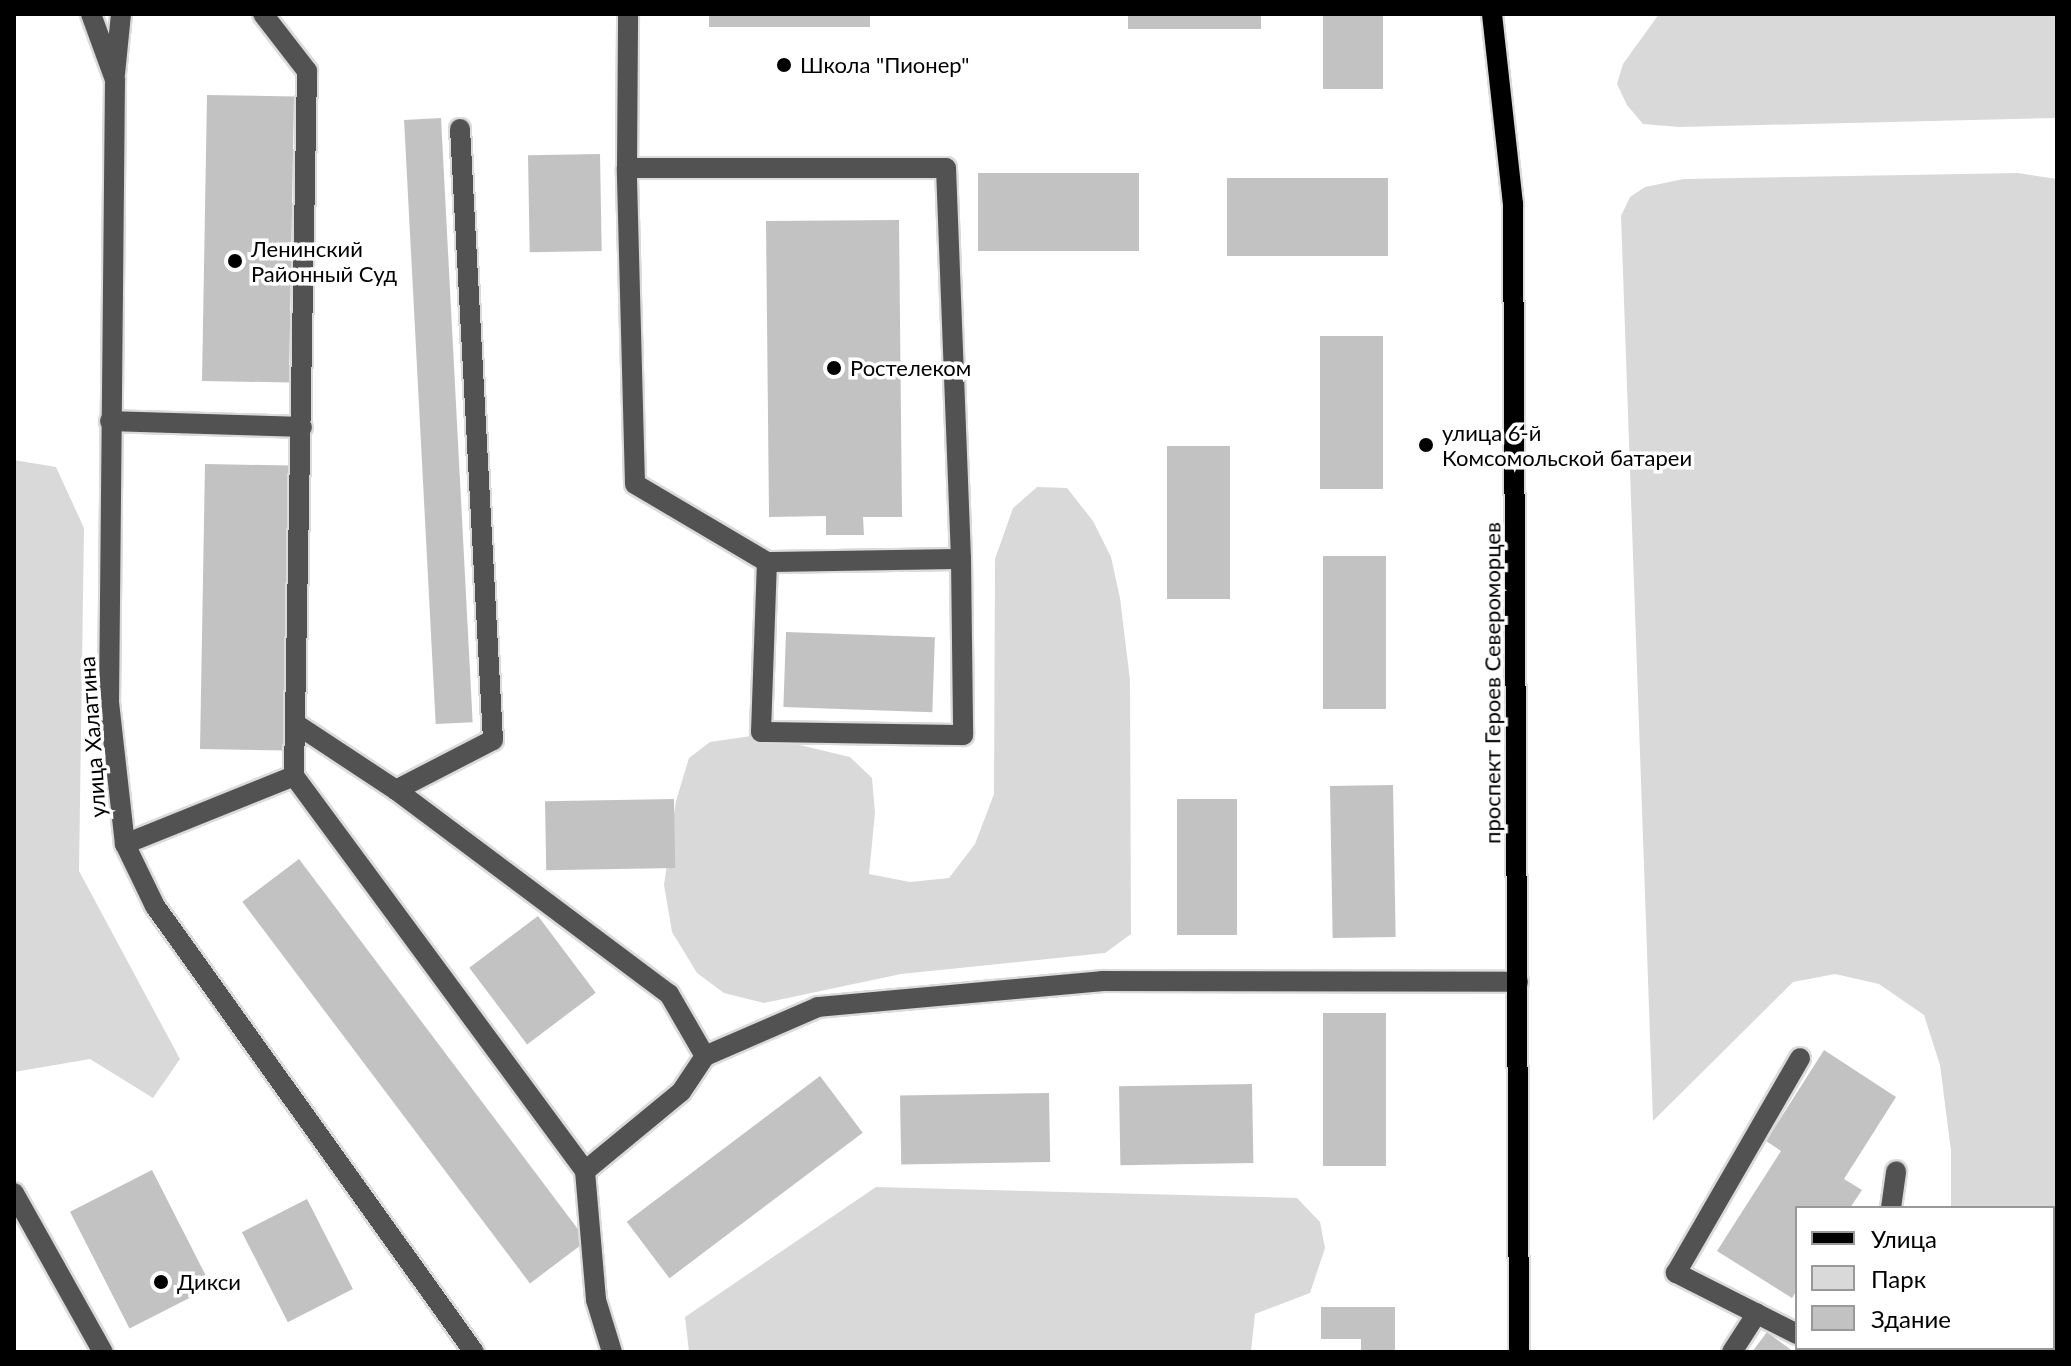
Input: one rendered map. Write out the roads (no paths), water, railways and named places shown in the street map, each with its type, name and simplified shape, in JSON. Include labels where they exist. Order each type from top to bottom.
[{"type":"main road","name":"проспект Героев Североморцев","points":[[1492,14],[1513,204],[1519,1352]]},
{"type":"street","name":"улица Халатина","points":[[91,14],[115,80],[109,702],[125,844],[155,906],[474,1352]]},
{"type":"street","points":[[115,80],[121,14]]},
{"type":"street","points":[[263,14],[307,71],[294,776],[585,1171],[596,1300],[612,1352]]},
{"type":"street","points":[[628,14],[627,168],[635,484],[767,562],[961,559]]},
{"type":"street","points":[[396,790],[493,740],[460,129]]},
{"type":"street","points":[[627,168],[946,168],[961,559],[963,735],[761,732],[767,562]]},
{"type":"street","points":[[110,421],[302,427]]},
{"type":"street","points":[[296,724],[396,790],[669,994],[705,1056]]},
{"type":"street","points":[[125,844],[294,776]]},
{"type":"street","points":[[585,1171],[681,1092],[705,1056],[818,1007],[1086,982],[1518,982]]},
{"type":"street","points":[[1795,1333],[1676,1273],[1800,1058]]},
{"type":"street","points":[[1891,1206],[1896,1171]]},
{"type":"street","points":[[14,1193],[103,1352]]},
{"type":"street","points":[[1732,1352],[1757,1313]]},
{"type":"place","name":"Школа \"Пионер\"","points":[[784,65]]},
{"type":"place","name":"Ленинский Районный Суд","points":[[235,261]]},
{"type":"place","name":"Ростелеком","points":[[834,368]]},
{"type":"place","name":"улица 6-й Комсомольской батареи","points":[[1426,445]]},
{"type":"place","name":"Дикси","points":[[161,1282]]}]
